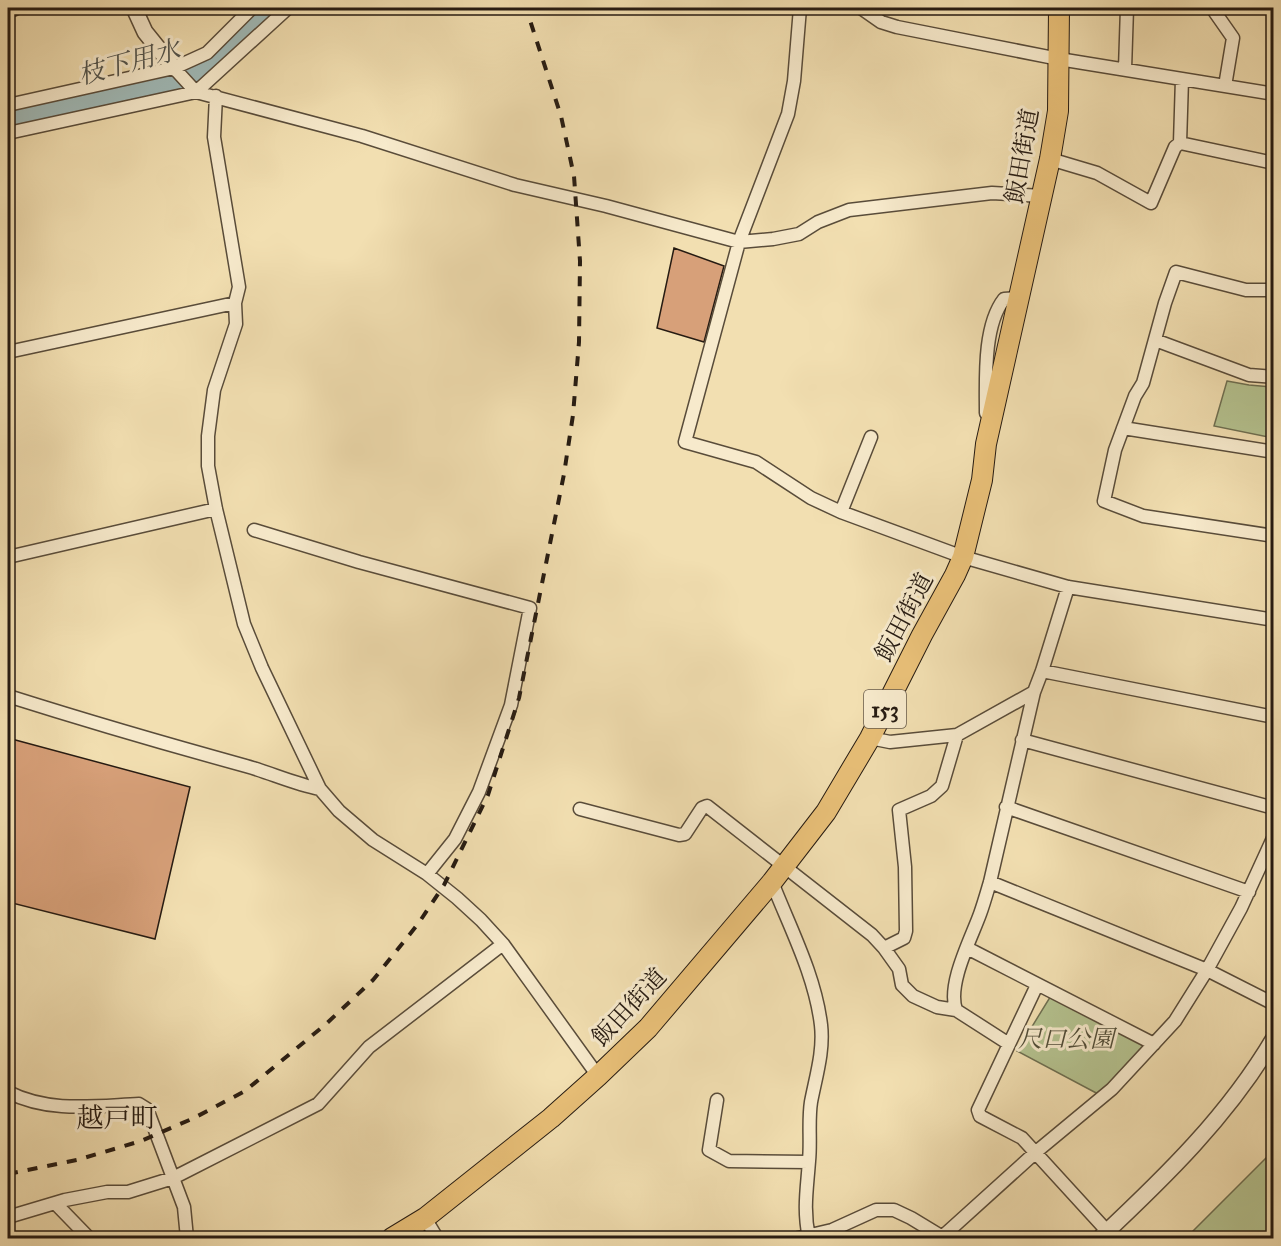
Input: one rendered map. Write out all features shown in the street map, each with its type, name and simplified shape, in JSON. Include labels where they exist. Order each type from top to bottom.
[{"type":"highway","name":"飯田街道","points":[[392,1239],[425,1218],[551,1118],[648,1028],[785,866],[826,812],[870,738],[963,557],[982,480],[986,444],[1050,159],[1058,111],[1059,8]]},
{"type":"street","points":[[8,10],[14,8]]},
{"type":"street","points":[[134,8],[145,33],[193,90]]},
{"type":"street","points":[[8,105],[174,68],[207,53],[252,8]]},
{"type":"street","points":[[193,90],[288,8]]},
{"type":"street","points":[[800,8],[794,81],[788,114],[739,242],[685,442],[756,462],[812,498],[841,512],[963,557],[1068,587],[1274,620]]},
{"type":"street","points":[[861,8],[881,22],[897,27],[1059,59],[1274,94]]},
{"type":"street","points":[[1125,69],[1127,8]]},
{"type":"street","points":[[1212,8],[1233,38],[1225,86]]},
{"type":"street","points":[[1050,159],[1097,173],[1151,202],[1175,147],[1180,143],[1182,79]]},
{"type":"street","points":[[8,133],[193,90],[362,136],[515,185],[606,206],[739,242],[799,234],[818,222],[849,210],[992,193],[1042,196]]},
{"type":"street","points":[[216,96],[214,137],[239,287],[235,303],[236,324],[214,390],[208,436],[208,466],[244,624],[262,668],[320,789],[339,811],[374,840],[427,874],[457,898],[503,944],[598,1076]]},
{"type":"street","points":[[1180,143],[1274,163]]},
{"type":"street","points":[[1274,290],[1246,290],[1176,272],[1164,303],[1143,383],[1135,396],[1115,450],[1104,501],[1143,516],[1274,536]]},
{"type":"street","points":[[8,352],[235,303]]},
{"type":"street","points":[[1155,340],[1249,375],[1274,377]]},
{"type":"street","points":[[1123,428],[1274,452]]},
{"type":"street","points":[[841,512],[871,437]]},
{"type":"street","points":[[8,557],[216,509]]},
{"type":"street","points":[[254,530],[359,562],[530,608],[516,684],[487,771],[468,816],[455,839],[427,874]]},
{"type":"street","points":[[956,1010],[954,1003],[957,982],[990,882],[1034,692],[1068,587]]},
{"type":"street","points":[[1042,671],[1274,717]]},
{"type":"street","points":[[870,738],[890,742],[957,735],[1034,692]]},
{"type":"street","points":[[8,696],[142,738],[252,767],[299,785],[320,789]]},
{"type":"street","points":[[884,948],[904,938],[906,932],[905,867],[898,810],[931,796],[942,786],[957,735]]},
{"type":"street","points":[[1022,740],[1274,808]]},
{"type":"street","points":[[580,809],[679,835],[685,834],[702,808],[707,806],[872,935],[898,969],[902,985],[913,996],[937,1007],[956,1010],[1009,1044]]},
{"type":"street","points":[[1006,807],[1250,892]]},
{"type":"street","points":[[772,882],[807,970],[821,1025],[821,1050],[811,1105],[805,1203],[806,1238],[832,1230],[876,1210],[894,1210],[943,1238],[1036,1152],[1112,1089],[1179,1016],[1250,892],[1274,836]]},
{"type":"street","points":[[990,882],[1207,970],[1274,1004]]},
{"type":"street","points":[[8,1217],[56,1203],[107,1192],[128,1192],[173,1178],[318,1104],[369,1047],[503,944]]},
{"type":"street","points":[[967,948],[1154,1044]]},
{"type":"street","points":[[1037,985],[978,1113],[1022,1138],[1103,1235],[1159,1183],[1196,1143],[1247,1080],[1274,1038]]},
{"type":"street","points":[[8,1092],[41,1104],[72,1107],[139,1104],[147,1109],[184,1207],[188,1239]]},
{"type":"street","points":[[717,1100],[709,1150],[729,1161],[809,1162]]},
{"type":"street","points":[[56,1203],[89,1239]]},
{"type":"street","points":[[425,1218],[437,1239]]},
{"type":"green space","points":[[1227,381],[1273,387],[1273,438],[1214,426]]},
{"type":"green space","name":"尺口公園","points":[[1052,994],[1150,1047],[1100,1095],[1017,1051]]},
{"type":"green space","points":[[1273,1151],[1273,1238],[1186,1238]]},
{"type":"building","points":[[674,248],[724,266],[704,342],[657,328]]},
{"type":"building","points":[[8,738],[190,787],[155,939],[8,902]]},
{"type":"waterway","name":"枝下用水","points":[[8,121],[159,90],[198,75],[220,62],[277,8]]},
{"type":"railway","points":[[8,1174],[77,1160],[141,1141],[194,1118],[245,1091],[326,1024],[373,980],[418,924],[444,885],[488,795],[519,698],[564,474],[573,415],[579,342],[580,261],[574,176],[561,116],[526,8]]},
{"type":"district","name":"越戸町","points":[[117,1117]]}]
